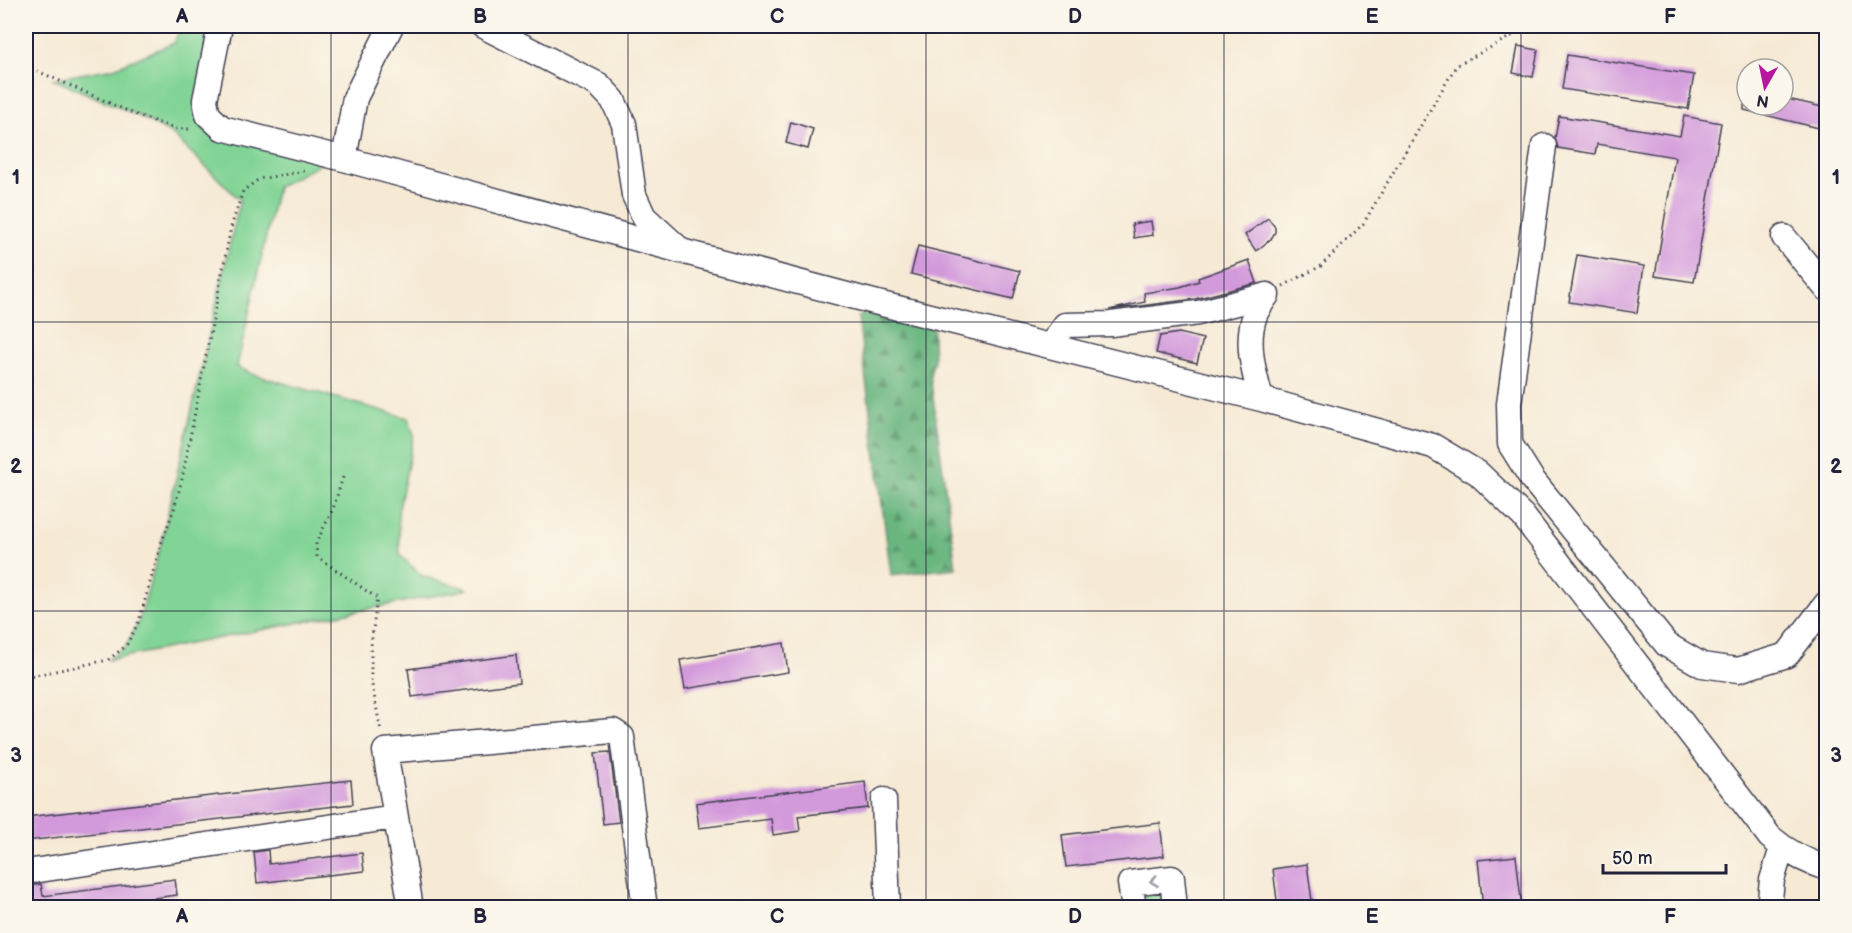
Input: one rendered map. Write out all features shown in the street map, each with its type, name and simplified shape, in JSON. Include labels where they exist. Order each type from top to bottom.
[{"type":"street","points":[[220,26],[205,100],[208,115],[222,128],[874,302],[1262,399],[1433,446],[1478,473],[1523,516],[1770,837],[1782,848],[1806,862],[1827,868]]},
{"type":"street","points":[[345,159],[355,98],[391,26]]},
{"type":"street","points":[[483,26],[599,85],[613,100],[624,124],[634,195],[644,217],[681,251]]},
{"type":"street","points":[[1544,146],[1509,404],[1510,444],[1532,479],[1667,645],[1702,665],[1738,670],[1787,655],[1827,604]]},
{"type":"street","points":[[1784,237],[1827,288]]},
{"type":"street","points":[[1051,345],[1065,325],[1111,324],[1198,313],[1267,295]]},
{"type":"street","points":[[1262,399],[1251,363],[1252,334],[1255,316],[1267,295]]},
{"type":"street","points":[[411,908],[385,751],[613,731],[622,737],[645,908]]},
{"type":"street","points":[[884,800],[888,908]]},
{"type":"street","points":[[26,872],[395,817]]},
{"type":"street","points":[[1769,908],[1772,880],[1782,848]]},
{"type":"street","points":[[1134,908],[1130,884],[1172,878],[1175,908]]},
{"type":"path","points":[[1267,295],[1321,266],[1363,224],[1456,66],[1530,26]]},
{"type":"path","points":[[26,66],[139,116],[178,129],[222,128]]},
{"type":"path","points":[[26,677],[108,660],[126,646],[139,621],[182,479],[231,227],[243,191],[259,179],[307,171]]},
{"type":"path","points":[[343,477],[333,508],[316,543],[317,557],[377,598],[371,646],[371,680],[385,751]]},
{"type":"green space","points":[[181,26],[220,26],[208,115],[335,156],[277,187],[237,367],[255,375],[408,418],[414,435],[398,513],[400,555],[422,576],[469,589],[108,660],[126,646],[139,621],[161,544],[240,200],[173,135],[139,116],[53,79],[114,68],[174,43]]},
{"type":"green space","points":[[874,302],[932,316],[934,360],[930,375],[956,568],[891,575],[858,317]]},
{"type":"green space","points":[[1172,878],[1175,907],[1134,907],[1130,883]]},
{"type":"building","points":[[1518,46],[1538,50],[1533,77],[1513,73]]},
{"type":"building","points":[[1567,55],[1694,75],[1688,109],[1562,89]]},
{"type":"building","points":[[1795,101],[1827,108],[1823,129],[1773,117],[1795,117]]},
{"type":"building","points":[[1559,116],[1680,136],[1684,116],[1721,123],[1694,282],[1655,276],[1675,157],[1597,144],[1595,154],[1558,148],[1555,138]]},
{"type":"building","points":[[791,122],[813,129],[808,149],[786,143]]},
{"type":"building","points":[[1268,218],[1275,227],[1275,232],[1271,239],[1256,251],[1245,235]]},
{"type":"building","points":[[1151,221],[1153,235],[1134,238],[1132,224]]},
{"type":"building","points":[[918,246],[1020,271],[1013,299],[911,274]]},
{"type":"building","points":[[1577,255],[1644,266],[1637,313],[1569,302]]},
{"type":"building","points":[[1249,260],[1257,283],[1195,299],[1109,310],[1145,302],[1144,293],[1180,287],[1199,281],[1198,278]]},
{"type":"building","points":[[1179,333],[1203,339],[1197,363],[1156,353],[1160,336]]},
{"type":"building","points":[[784,643],[788,672],[685,689],[680,660]]},
{"type":"building","points":[[516,655],[519,683],[412,697],[408,669]]},
{"type":"building","points":[[610,752],[619,822],[603,824],[595,753]]},
{"type":"building","points":[[351,780],[353,804],[26,841],[26,817]]},
{"type":"building","points":[[865,782],[868,808],[798,816],[800,831],[773,835],[771,819],[699,828],[696,803]]},
{"type":"building","points":[[1160,823],[1164,856],[1066,867],[1062,835]]},
{"type":"building","points":[[268,850],[269,864],[362,853],[364,871],[257,883],[254,852]]},
{"type":"building","points":[[1516,856],[1522,908],[1483,908],[1478,860]]},
{"type":"building","points":[[1307,864],[1313,908],[1278,908],[1273,869]]},
{"type":"building","points":[[175,879],[177,895],[74,908],[26,908],[26,898],[30,898],[28,886],[41,884],[43,896]]}]
